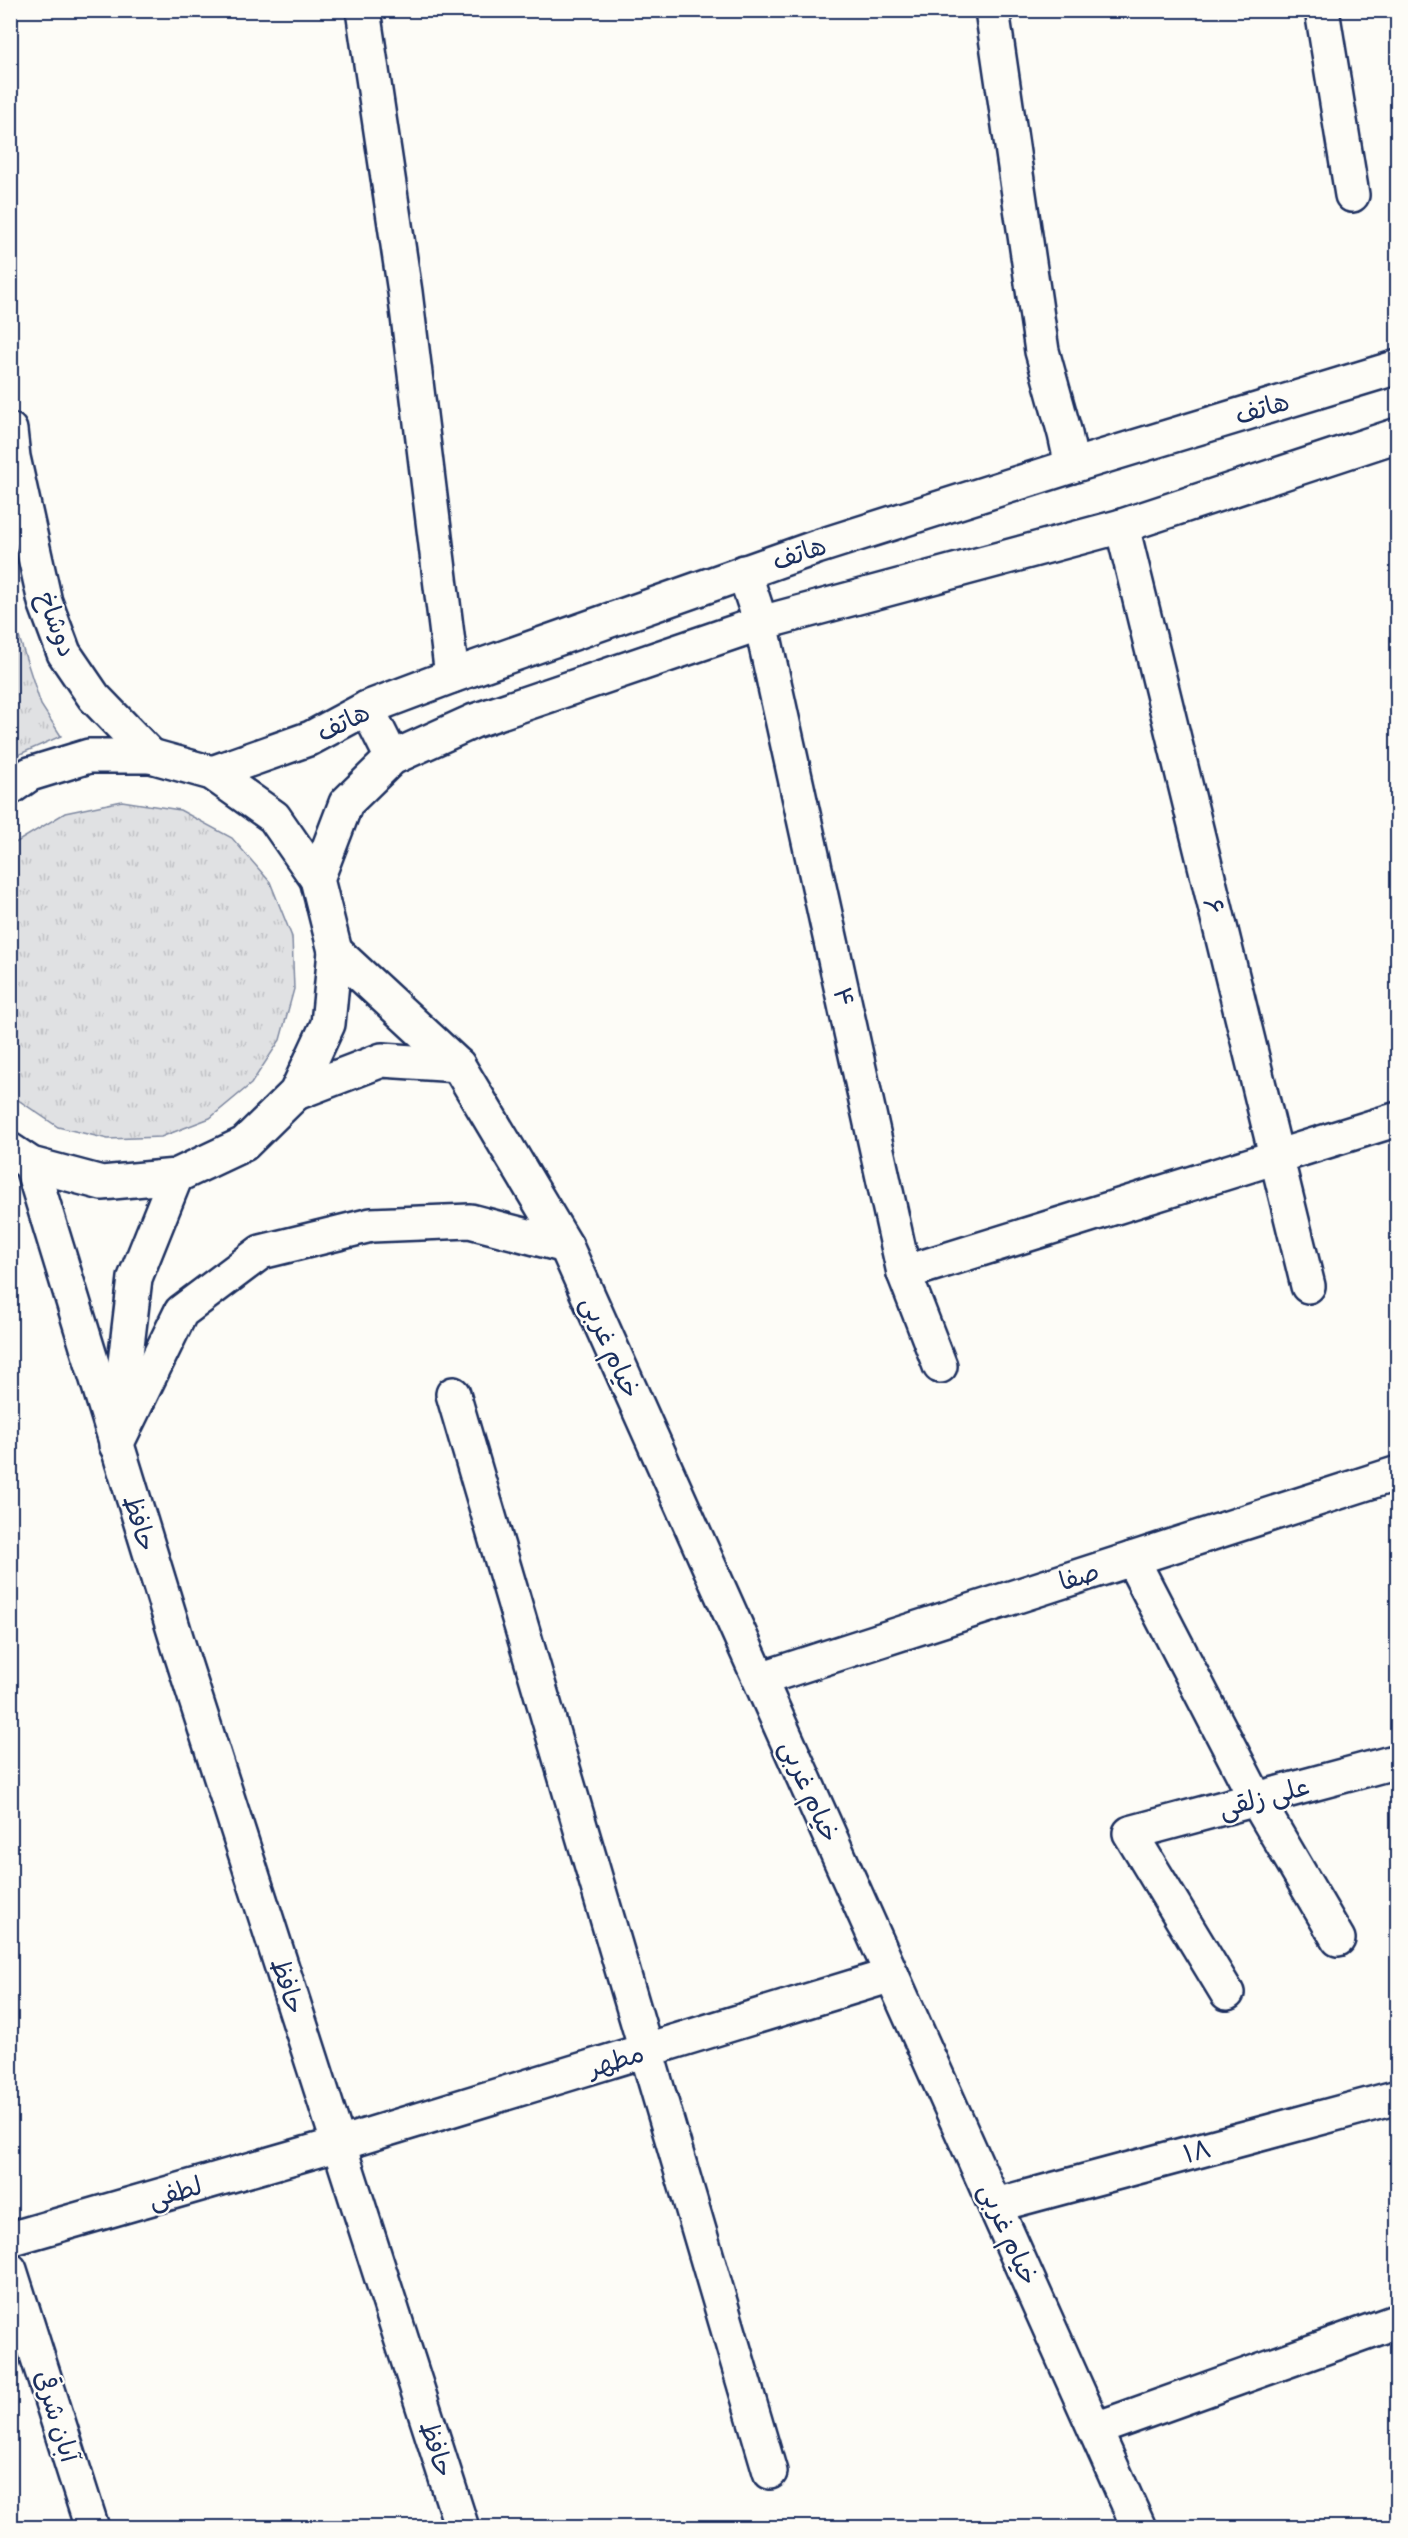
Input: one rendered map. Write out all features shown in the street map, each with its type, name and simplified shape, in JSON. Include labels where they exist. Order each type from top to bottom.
[{"type":"street","points":[[363,10],[405,292],[452,676]]},
{"type":"street","points":[[992,10],[1042,351],[1072,466]]},
{"type":"street","points":[[1322,10],[1352,195]]},
{"type":"street","name":"هاتف","points":[[212,773],[311,738],[367,708],[744,572],[1072,466],[1398,367]]},
{"type":"street","name":"دوشاخ","points":[[10,429],[45,602],[64,653],[94,697],[151,756]]},
{"type":"street","name":"هاتف","points":[[317,879],[346,803],[392,758],[474,721],[761,623],[1122,526],[1398,435]]},
{"type":"street","name":"۶","points":[[1122,526],[1308,1286]]},
{"type":"street","name":"۴","points":[[744,572],[761,623],[904,1273],[940,1366]]},
{"type":"street","points":[[367,708],[392,758]]},
{"type":"street","points":[[10,788],[30,774],[89,756],[151,756],[212,773],[274,817],[317,879],[335,951],[328,1024],[296,1093],[244,1144],[177,1176],[102,1183],[21,1157]]},
{"type":"street","name":"خیام غربی","points":[[335,951],[458,1065],[566,1246],[1139,2528]]},
{"type":"street","points":[[296,1093],[382,1060],[458,1065]]},
{"type":"street","points":[[904,1273],[1398,1119]]},
{"type":"street","name":"حافظ","points":[[21,1157],[116,1444],[462,2528]]},
{"type":"street","points":[[116,1444],[135,1278],[177,1176]]},
{"type":"street","points":[[116,1444],[181,1312],[261,1252],[371,1225],[470,1221],[566,1246]]},
{"type":"street","points":[[453,1394],[770,2472]]},
{"type":"street","name":"صفا","points":[[760,1679],[1398,1473]]},
{"type":"street","points":[[1132,1559],[1256,1798],[1338,1939]]},
{"type":"street","name":"علی زلقی","points":[[1227,1993],[1130,1833],[1398,1761]]},
{"type":"street","name":"مطهر","points":[[339,2144],[892,1975]]},
{"type":"street","name":"۱۸","points":[[996,2205],[1398,2097]]},
{"type":"street","name":"لطفی","points":[[10,2239],[339,2144]]},
{"type":"street","name":"آبان شرقی","points":[[10,2270],[92,2528]]},
{"type":"street","points":[[1096,2429],[1398,2321]]},
{"type":"green space","points":[[11,600],[18,634],[41,705],[61,736],[11,758]]},
{"type":"green space","points":[[122,801],[180,810],[232,838],[270,882],[292,937],[294,989],[280,1040],[251,1084],[210,1118],[161,1137],[108,1139],[58,1127],[11,1095],[10,848],[65,813]]}]
